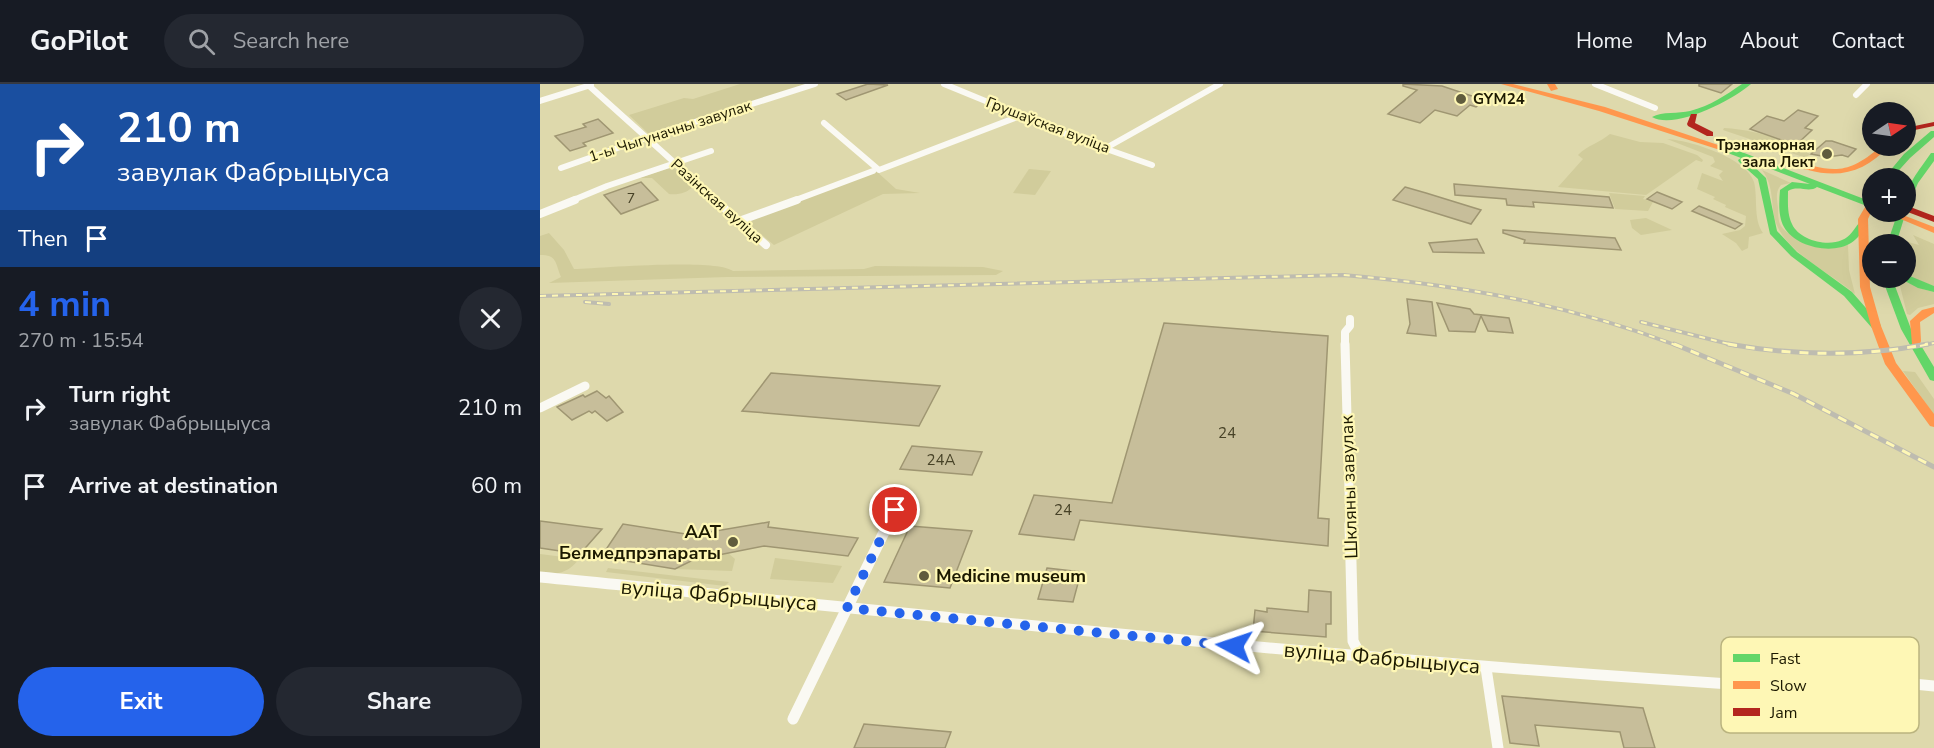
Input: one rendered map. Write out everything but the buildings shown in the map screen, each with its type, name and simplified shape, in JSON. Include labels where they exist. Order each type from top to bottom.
[{"type":"main road","points":[[1505,84],[1707,137],[1825,171],[1851,171],[1865,165],[1874,156]]},
{"type":"main road","points":[[1535,84],[1552,86],[1678,118],[1694,116],[1747,84]]},
{"type":"main road","points":[[1656,112],[1707,137],[1851,197]]},
{"type":"main road","points":[[1694,116],[1691,124],[1758,172],[1764,181],[1769,225],[1773,232],[1801,260],[1848,294],[1876,326]]},
{"type":"main road","points":[[1916,128],[1934,124]]},
{"type":"main road","points":[[1897,168],[1934,133]]},
{"type":"main road","points":[[1916,182],[1933,157]]},
{"type":"main road","points":[[1786,161],[1862,191]]},
{"type":"main road","points":[[1862,201],[1808,186],[1786,188],[1783,194],[1788,226],[1806,239],[1832,244],[1848,241],[1862,222]]},
{"type":"main road","points":[[1916,209],[1934,213]]},
{"type":"main road","points":[[1916,211],[1934,219]]},
{"type":"main road","points":[[1862,222],[1865,287],[1876,326],[1891,364],[1934,423]]},
{"type":"main road","points":[[1914,222],[1934,230]]},
{"type":"main road","points":[[1916,283],[1934,289]]},
{"type":"main road","points":[[1890,288],[1895,307],[1918,352],[1934,377]]},
{"type":"main road","points":[[1918,352],[1914,325],[1921,316],[1934,310]]},
{"type":"street","name":"Разінская вуліца","points":[[589,84],[766,245]]},
{"type":"street","points":[[540,101],[589,84]]},
{"type":"street","name":"1-ы Чыгуначны завулак","points":[[561,168],[815,84]]},
{"type":"street","name":"Грушаўская вуліца","points":[[944,84],[1020,116],[1152,165]]},
{"type":"street","points":[[1106,148],[1220,84]]},
{"type":"street","points":[[1595,84],[1656,112]]},
{"type":"street","points":[[1856,95],[1867,84]]},
{"type":"street","points":[[739,221],[1020,116]]},
{"type":"street","points":[[824,123],[876,170]]},
{"type":"street","points":[[540,214],[583,195],[711,151]]},
{"type":"street","name":"Шкляны завулак","points":[[1350,319],[1350,326],[1345,332],[1345,416],[1349,456],[1353,641],[1360,656]]},
{"type":"street","points":[[540,408],[585,386]]},
{"type":"street","points":[[793,719],[895,510]]},
{"type":"street","name":"вуліца Фабрыцыуса","points":[[540,577],[1179,641],[1486,668],[1721,684]]},
{"type":"street","points":[[1486,668],[1498,748]]},
{"type":"street","name":"вуліца Фабрыцыуса","points":[[1919,684],[1934,686]]},
{"type":"shaded area","points":[[740,84],[808,84],[650,135],[629,115],[684,98],[693,99]]},
{"type":"shaded area","points":[[1724,128],[1769,136],[1810,154],[1806,158],[1723,130]]},
{"type":"shaded area","points":[[1610,134],[1640,142],[1663,143],[1697,155],[1703,160],[1702,162],[1696,160],[1646,195],[1558,187],[1583,159],[1578,155]]},
{"type":"shaded area","points":[[1667,139],[1716,152],[1741,165],[1749,173],[1754,182],[1758,221],[1763,233],[1749,237],[1748,248],[1742,251],[1736,243],[1722,234],[1740,230],[1745,226],[1746,216],[1725,207],[1726,205],[1713,199],[1715,197],[1697,189],[1702,173],[1723,181],[1719,175],[1723,171],[1710,166],[1715,162],[1713,157]]},
{"type":"shaded area","points":[[673,167],[693,186],[679,194],[669,194],[652,178],[639,178]]},
{"type":"shaded area","points":[[1029,169],[1051,171],[1035,195],[1013,193]]},
{"type":"shaded area","points":[[875,170],[896,189],[920,193],[883,194],[774,245],[744,220]]},
{"type":"shaded area","points":[[1762,170],[1791,183],[1781,185],[1777,193],[1779,220],[1786,231],[1812,243],[1832,246],[1848,245],[1849,270],[1855,294],[1800,253],[1782,234],[1774,216],[1771,189]]},
{"type":"shaded area","points":[[1609,193],[1645,196],[1643,199],[1653,202],[1648,211],[1615,209]]},
{"type":"shaded area","points":[[1646,218],[1672,230],[1641,235],[1632,228],[1630,220]]},
{"type":"shaded area","points":[[549,233],[564,250],[574,269],[683,264],[723,267],[733,271],[864,269],[875,266],[983,267],[1003,271],[996,275],[727,277],[549,283],[561,277],[553,258],[540,255],[540,236]]},
{"type":"shaded area","points":[[1916,236],[1934,244],[1934,286],[1916,278],[1916,244],[1919,245]]},
{"type":"shaded area","points":[[1916,286],[1934,292],[1934,304],[1918,308],[1910,315],[1907,314],[1900,288],[1916,288]]},
{"type":"shaded area","points":[[1903,371],[1915,372],[1934,399],[1934,415]]},
{"type":"shaded area","points":[[728,553],[735,559],[732,571],[675,569],[693,560]]},
{"type":"shaded area","points":[[540,554],[579,559],[562,572],[540,574]]},
{"type":"shaded area","points":[[775,558],[842,566],[833,583],[770,579]]},
{"type":"shaded area","points":[[608,568],[729,582],[725,586],[606,572]]},
{"type":"railway","points":[[540,296],[1343,275],[1429,284],[1513,298],[1596,319],[1678,346]]},
{"type":"railway","points":[[585,302],[609,304]]},
{"type":"railway","points":[[1641,322],[1731,344]]},
{"type":"railway","points":[[1920,346],[1934,343]]},
{"type":"railway","points":[[1674,344],[1794,394],[1934,467]]},
{"type":"railway","points":[[1731,344],[1803,353],[1853,353],[1928,344]]},
{"type":"railway","points":[[1731,344],[1737,346]]},
{"type":"traffic: fast","points":[[1656,117],[1694,113],[1725,99],[1747,84]]},
{"type":"traffic: fast","points":[[1897,168],[1934,133]]},
{"type":"traffic: fast","points":[[1723,148],[1862,201]]},
{"type":"traffic: fast","points":[[1916,180],[1934,155]]},
{"type":"traffic: fast","points":[[1742,160],[1762,178],[1773,232],[1794,254],[1848,294],[1876,326]]},
{"type":"traffic: fast","points":[[1813,187],[1792,185],[1784,190],[1786,219],[1789,228],[1799,238],[1815,244],[1839,244],[1853,237],[1862,225]]},
{"type":"traffic: fast","points":[[1894,234],[1899,222]]},
{"type":"traffic: fast","points":[[1916,283],[1934,289]]},
{"type":"traffic: fast","points":[[1891,288],[1906,329],[1934,377]]},
{"type":"traffic: slow","points":[[1505,84],[1602,109],[1723,148]]},
{"type":"traffic: slow","points":[[1551,84],[1554,89]]},
{"type":"traffic: slow","points":[[1786,161],[1828,172],[1839,172],[1861,166],[1874,156]]},
{"type":"traffic: slow","points":[[1863,222],[1865,287],[1876,326],[1891,364],[1934,423]]},
{"type":"traffic: slow","points":[[1914,222],[1934,230]]},
{"type":"traffic: slow","points":[[1916,341],[1915,321],[1926,312],[1934,310]]},
{"type":"traffic: jam","points":[[1694,116],[1691,124],[1710,134]]},
{"type":"traffic: jam","points":[[1916,128],[1934,124]]},
{"type":"traffic: jam","points":[[1916,212],[1934,219]]},
{"type":"place","name":"GYM24","points":[[1461,99]]},
{"type":"place","name":"Трэнажорная зала Лект","points":[[1827,154]]},
{"type":"place","name":"ААТ Белмедпрэпараты","points":[[733,542]]},
{"type":"place","name":"Medicine museum","points":[[924,576]]},
{"type":"route","points":[[895,510],[847,608],[1234,646]]}]
